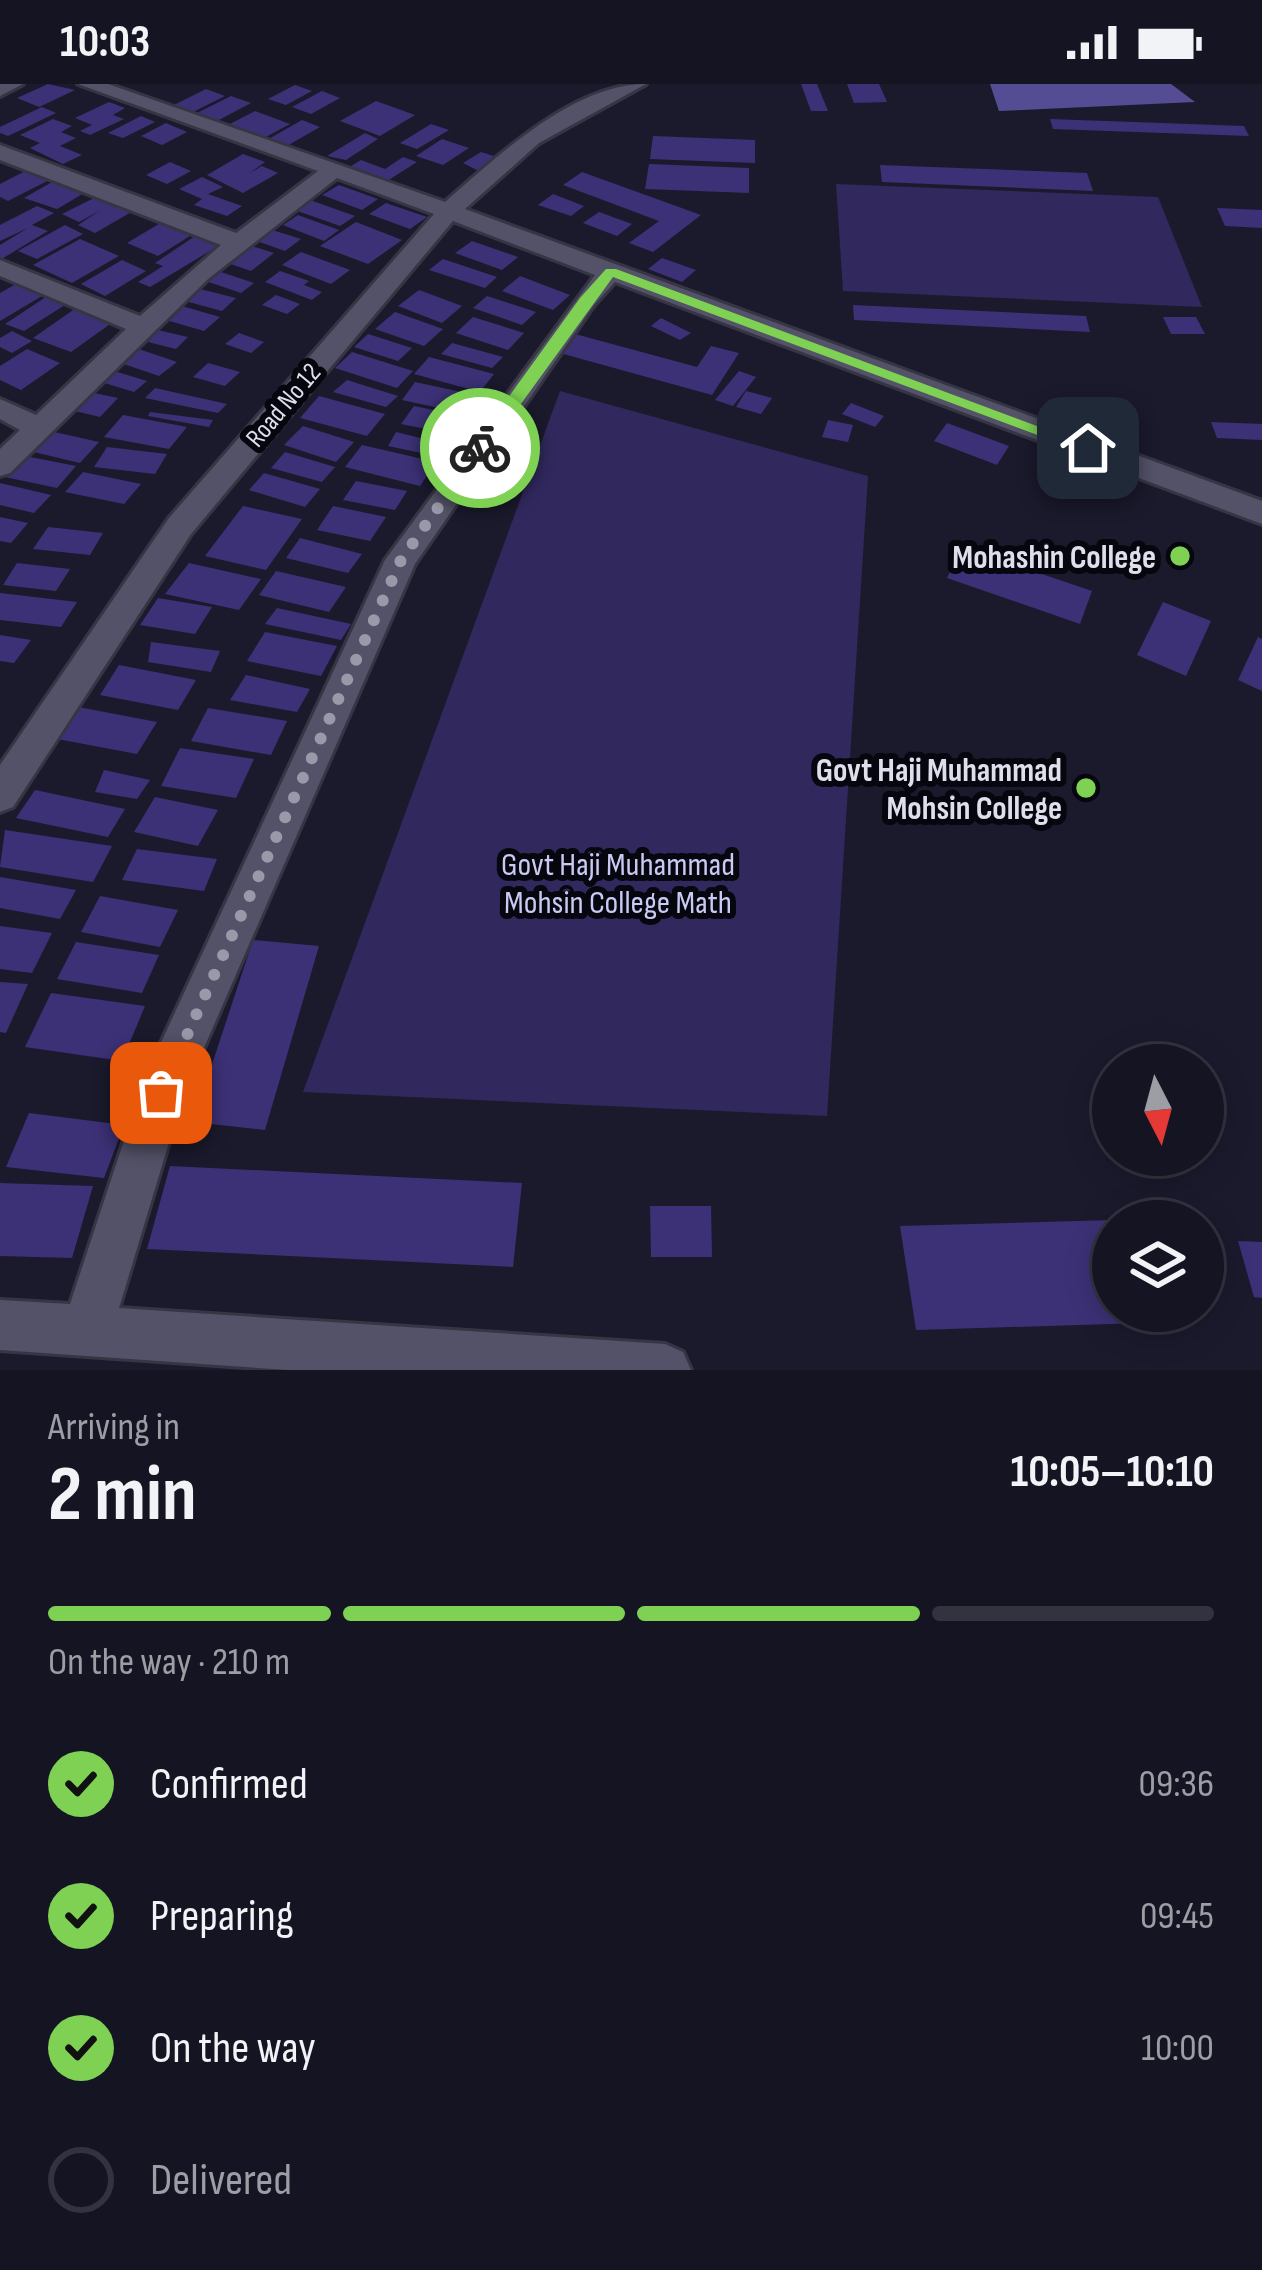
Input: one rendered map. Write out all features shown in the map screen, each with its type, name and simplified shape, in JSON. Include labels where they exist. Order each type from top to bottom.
[{"type":"street","points":[[0,90],[13,84]]},
{"type":"street","points":[[88,84],[334,170],[1262,513]]},
{"type":"street","name":"Road No 12","points":[[0,796],[179,526],[448,212],[531,138],[636,84]]},
{"type":"street","points":[[0,152],[239,243]]},
{"type":"street","points":[[0,466],[143,327],[239,243],[334,170]]},
{"type":"street","points":[[0,267],[143,327]]},
{"type":"street","points":[[87,1330],[161,1093],[401,560],[585,301],[611,272]]},
{"type":"street","points":[[0,408],[38,427]]},
{"type":"street","points":[[0,1325],[87,1330],[305,1358],[665,1370]]},
{"type":"green space","points":[[836,184],[1158,197],[1202,307],[843,291]]},
{"type":"green space","name":"Govt Haji Muhammad Mohsin College Math","points":[[560,391],[868,476],[827,1116],[303,1092]]},
{"type":"shaded area","points":[[990,84],[1171,84],[1195,102],[999,111]]},
{"type":"building","points":[[48,84],[75,90],[39,107],[17,98]]},
{"type":"building","points":[[801,84],[817,84],[828,111],[811,111]]},
{"type":"building","points":[[847,84],[879,84],[887,102],[854,103]]},
{"type":"building","points":[[295,85],[312,91],[286,105],[268,99]]},
{"type":"building","points":[[206,89],[225,96],[191,113],[172,106]]},
{"type":"building","points":[[322,91],[340,98],[311,114],[292,107]]},
{"type":"building","points":[[231,96],[251,103],[217,121],[197,113]]},
{"type":"building","points":[[376,101],[415,115],[380,136],[340,121]]},
{"type":"building","points":[[109,102],[125,108],[113,115],[124,119],[90,135],[80,131],[92,125],[75,118]]},
{"type":"building","points":[[42,107],[56,113],[8,136],[0,133],[0,127]]},
{"type":"building","points":[[255,111],[290,124],[264,138],[226,126]]},
{"type":"building","points":[[141,116],[155,122],[123,138],[108,133]]},
{"type":"building","points":[[53,119],[72,126],[61,132],[76,138],[60,146],[82,155],[63,164],[30,148],[40,143],[20,135]]},
{"type":"building","points":[[1050,119],[1244,126],[1249,136],[1053,129]]},
{"type":"building","points":[[302,120],[320,127],[285,147],[267,140]]},
{"type":"building","points":[[166,123],[187,132],[162,145],[141,136]]},
{"type":"building","points":[[431,124],[449,130],[417,149],[400,143]]},
{"type":"building","points":[[365,133],[378,139],[346,160],[327,156]]},
{"type":"building","points":[[653,136],[755,140],[755,163],[650,159]]},
{"type":"building","points":[[442,139],[469,148],[443,165],[416,156]]},
{"type":"building","points":[[481,152],[500,158],[479,171],[463,163]]},
{"type":"building","points":[[243,154],[265,162],[250,173],[262,166],[278,173],[243,193],[207,175]]},
{"type":"building","points":[[403,157],[417,162],[387,181],[348,168],[361,160],[385,169]]},
{"type":"building","points":[[170,162],[191,171],[167,184],[146,175]]},
{"type":"building","points":[[649,164],[749,168],[749,193],[645,189]]},
{"type":"building","points":[[880,165],[1087,173],[1093,191],[882,182]]},
{"type":"building","points":[[33,167],[55,177],[8,201],[0,197],[0,184]]},
{"type":"building","points":[[582,172],[701,215],[653,252],[629,243],[659,221],[563,185]]},
{"type":"building","points":[[202,177],[223,187],[208,194],[242,206],[227,216],[194,205],[202,199],[179,189]]},
{"type":"building","points":[[59,178],[91,189],[57,209],[24,198]]},
{"type":"building","points":[[339,185],[378,199],[362,210],[322,195]]},
{"type":"building","points":[[102,194],[135,210],[95,233],[78,225],[101,210],[79,222],[62,214]]},
{"type":"building","points":[[553,194],[584,206],[571,216],[538,205]]},
{"type":"building","points":[[307,199],[355,216],[340,226],[292,209]]},
{"type":"building","points":[[386,203],[427,217],[410,229],[369,214]]},
{"type":"building","points":[[37,206],[54,213],[32,225],[48,231],[0,260],[0,245],[28,228],[0,241],[0,225]]},
{"type":"building","points":[[1217,208],[1262,210],[1262,228],[1225,226]]},
{"type":"building","points":[[599,212],[632,224],[617,236],[583,223]]},
{"type":"building","points":[[298,215],[339,230],[324,241],[283,225]]},
{"type":"building","points":[[167,219],[198,231],[158,256],[127,243]]},
{"type":"building","points":[[356,222],[402,240],[368,264],[320,246]]},
{"type":"building","points":[[65,225],[83,234],[37,259],[18,251]]},
{"type":"building","points":[[269,229],[301,239],[285,251],[254,240]]},
{"type":"building","points":[[195,236],[220,245],[150,287],[138,282],[163,266],[155,263]]},
{"type":"building","points":[[80,239],[119,256],[72,283],[33,265]]},
{"type":"building","points":[[472,241],[518,257],[502,270],[455,253]]},
{"type":"building","points":[[248,245],[274,253],[251,271],[225,262]]},
{"type":"building","points":[[301,252],[350,270],[331,284],[282,265]]},
{"type":"building","points":[[662,258],[696,270],[682,282],[648,269]]},
{"type":"building","points":[[443,259],[497,277],[485,288],[429,270]]},
{"type":"building","points":[[122,260],[146,271],[105,296],[81,284]]},
{"type":"building","points":[[212,269],[254,283],[241,293],[200,279]]},
{"type":"building","points":[[280,271],[309,281],[304,285],[322,292],[312,300],[265,282]]},
{"type":"building","points":[[520,276],[570,295],[553,310],[502,291]]},
{"type":"building","points":[[16,284],[42,296],[0,321],[0,293]]},
{"type":"building","points":[[188,286],[236,298],[222,311],[174,298]]},
{"type":"building","points":[[419,290],[462,306],[442,323],[398,306]]},
{"type":"building","points":[[49,295],[68,303],[24,331],[5,324]]},
{"type":"building","points":[[276,295],[300,304],[287,314],[262,305]]},
{"type":"building","points":[[487,296],[536,312],[522,325],[473,308]]},
{"type":"building","points":[[168,302],[220,317],[204,331],[152,316]]},
{"type":"building","points":[[853,305],[1086,316],[1090,332],[854,320]]},
{"type":"building","points":[[76,308],[113,322],[71,352],[33,338]]},
{"type":"building","points":[[395,312],[443,329],[424,346],[375,329]]},
{"type":"building","points":[[473,317],[524,333],[508,350],[456,333]]},
{"type":"building","points":[[1163,317],[1196,317],[1205,334],[1171,334]]},
{"type":"building","points":[[661,318],[691,333],[680,340],[651,326]]},
{"type":"building","points":[[153,329],[188,337],[176,349],[140,340]]},
{"type":"building","points":[[12,331],[32,341],[12,353],[0,347],[0,338]]},
{"type":"building","points":[[564,331],[697,367],[711,346],[739,353],[712,395],[549,350]]},
{"type":"building","points":[[239,333],[264,342],[251,353],[225,344]]},
{"type":"building","points":[[368,334],[412,348],[398,361],[354,347]]},
{"type":"building","points":[[452,343],[503,357],[492,368],[441,354]]},
{"type":"building","points":[[127,345],[177,362],[159,376],[109,359]]},
{"type":"building","points":[[27,349],[60,363],[21,390],[0,380],[0,366]]},
{"type":"building","points":[[352,352],[413,371],[397,388],[335,368]]},
{"type":"building","points":[[429,357],[494,374],[480,392],[414,374]]},
{"type":"building","points":[[208,363],[240,372],[225,386],[193,377]]},
{"type":"building","points":[[101,367],[147,381],[134,392],[88,378]]},
{"type":"building","points":[[739,371],[756,377],[733,406],[715,400]]},
{"type":"building","points":[[347,380],[398,396],[386,407],[333,392]]},
{"type":"building","points":[[415,382],[466,393],[453,411],[402,400]]},
{"type":"building","points":[[155,388],[227,404],[218,413],[145,398]]},
{"type":"building","points":[[80,390],[118,398],[100,417],[62,408]]},
{"type":"building","points":[[746,391],[772,398],[761,414],[736,407]]},
{"type":"building","points":[[319,396],[385,414],[367,436],[300,418]]},
{"type":"building","points":[[851,403],[884,416],[875,427],[842,414]]},
{"type":"building","points":[[414,406],[458,415],[446,433],[401,424]]},
{"type":"building","points":[[150,412],[213,420],[209,427],[148,416]]},
{"type":"building","points":[[123,415],[187,427],[169,449],[104,437]]},
{"type":"building","points":[[828,420],[853,425],[848,442],[822,437]]},
{"type":"building","points":[[1211,422],[1262,424],[1262,440],[1217,438]]},
{"type":"building","points":[[947,423],[1009,446],[997,465],[934,441]]},
{"type":"building","points":[[303,426],[354,442],[336,462],[284,445]]},
{"type":"building","points":[[32,427],[99,442],[80,463],[13,447]]},
{"type":"building","points":[[396,432],[445,444],[435,456],[388,446]]},
{"type":"building","points":[[362,445],[436,462],[420,486],[345,467]]},
{"type":"building","points":[[107,447],[167,454],[155,474],[94,467]]},
{"type":"building","points":[[285,452],[335,467],[322,482],[271,468]]},
{"type":"building","points":[[20,455],[76,466],[57,488],[0,476]]},
{"type":"building","points":[[83,472],[141,484],[124,504],[65,492]]},
{"type":"building","points":[[264,473],[320,489],[305,507],[249,490]]},
{"type":"building","points":[[356,481],[407,491],[395,510],[343,500]]},
{"type":"building","points":[[0,483],[51,495],[34,513],[0,505]]},
{"type":"building","points":[[243,506],[302,519],[266,570],[205,556]]},
{"type":"building","points":[[333,506],[386,517],[370,541],[317,530]]},
{"type":"building","points":[[0,517],[28,523],[11,543],[0,541]]},
{"type":"building","points":[[48,527],[103,533],[90,555],[33,549]]},
{"type":"building","points":[[300,538],[362,554],[348,573],[286,558]]},
{"type":"building","points":[[962,547],[1092,591],[1080,624],[947,578]]},
{"type":"building","points":[[17,563],[70,569],[56,591],[3,585]]},
{"type":"building","points":[[189,563],[261,579],[239,610],[165,594]]},
{"type":"building","points":[[276,571],[346,587],[329,612],[259,595]]},
{"type":"building","points":[[0,593],[77,602],[61,627],[0,620]]},
{"type":"building","points":[[158,598],[212,607],[195,634],[140,625]]},
{"type":"building","points":[[1163,602],[1211,621],[1186,676],[1137,655]]},
{"type":"building","points":[[277,608],[351,624],[341,640],[265,624]]},
{"type":"building","points":[[265,632],[337,646],[321,676],[247,661]]},
{"type":"building","points":[[0,635],[31,640],[14,663],[0,661]]},
{"type":"building","points":[[1258,637],[1262,639],[1262,691],[1238,680]]},
{"type":"building","points":[[151,642],[220,651],[211,672],[148,662]]},
{"type":"building","points":[[119,665],[196,680],[178,710],[100,695]]},
{"type":"building","points":[[246,675],[310,689],[297,712],[230,700]]},
{"type":"building","points":[[73,706],[157,722],[137,754],[52,738]]},
{"type":"building","points":[[208,708],[287,721],[271,755],[191,741]]},
{"type":"building","points":[[180,748],[254,759],[236,798],[161,786]]},
{"type":"building","points":[[104,770],[150,780],[137,799],[95,792]]},
{"type":"building","points":[[35,790],[125,809],[108,837],[16,818]]},
{"type":"building","points":[[155,797],[218,810],[198,846],[134,832]]},
{"type":"building","points":[[5,830],[112,846],[93,882],[0,867]]},
{"type":"building","points":[[137,849],[217,859],[204,891],[122,880]]},
{"type":"building","points":[[0,877],[76,890],[60,919],[0,908]]},
{"type":"building","points":[[100,896],[178,910],[160,947],[81,932]]},
{"type":"building","points":[[0,926],[52,933],[32,973],[0,969]]},
{"type":"building","points":[[253,940],[319,946],[265,1130],[193,1122]]},
{"type":"building","points":[[76,942],[159,955],[142,993],[57,979]]},
{"type":"building","points":[[0,982],[28,984],[6,1033],[0,1032]]},
{"type":"building","points":[[51,993],[145,1006],[122,1061],[25,1047]]},
{"type":"building","points":[[29,1113],[124,1125],[104,1178],[6,1167]]},
{"type":"building","points":[[170,1166],[522,1183],[513,1267],[147,1249]]},
{"type":"building","points":[[0,1183],[93,1186],[72,1258],[0,1256]]},
{"type":"building","points":[[650,1206],[711,1206],[712,1257],[651,1257]]},
{"type":"building","points":[[1092,1221],[1092,1325],[916,1330],[900,1226]]},
{"type":"building","points":[[1238,1241],[1262,1242],[1262,1298],[1254,1297]]},
{"type":"way so far","points":[[161,1093],[401,560],[480,448]]},
{"type":"place","name":"Mohashin College","points":[[1180,556]]},
{"type":"place","name":"Govt Haji Muhammad Mohsin College","points":[[1086,788]]},
{"type":"route","points":[[480,448],[611,272],[1088,448]]}]
